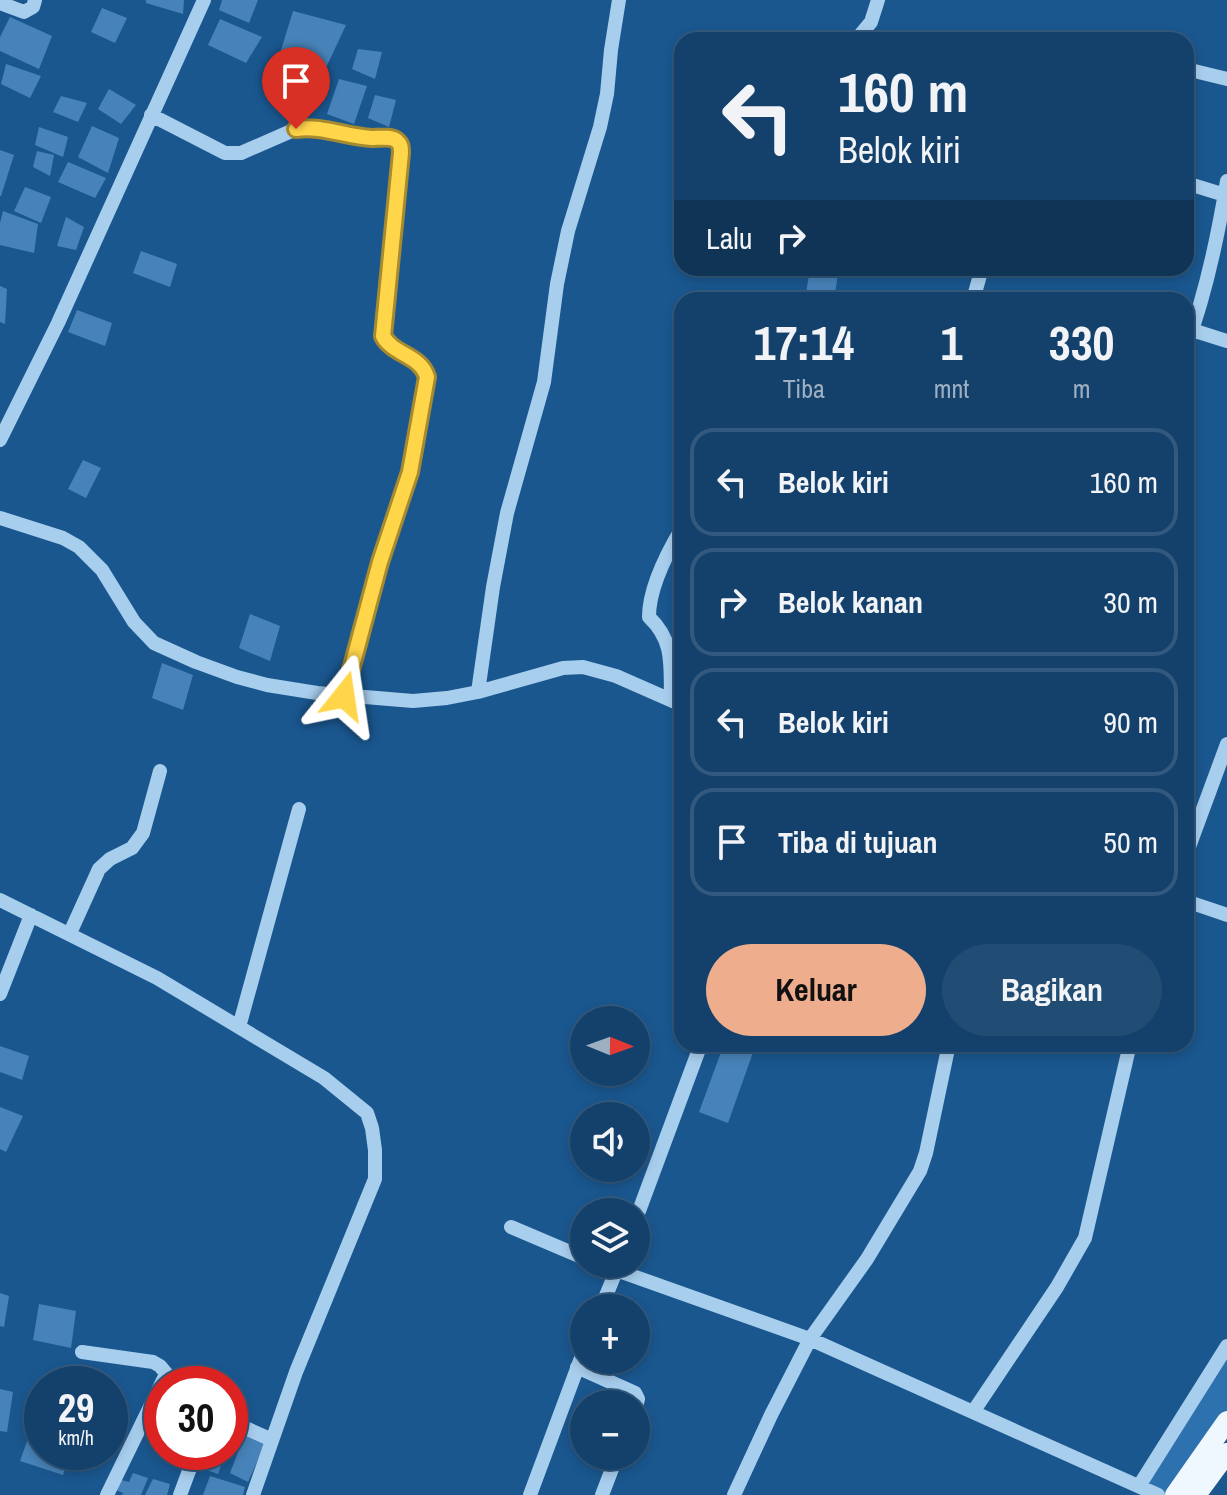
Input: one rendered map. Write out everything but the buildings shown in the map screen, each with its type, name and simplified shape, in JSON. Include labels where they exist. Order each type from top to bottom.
[{"type":"main road","points":[[1175,1495],[1224,1440]]},
{"type":"main road","points":[[1196,1495],[1224,1440]]},
{"type":"street","points":[[0,3],[24,12],[33,7],[35,0]]},
{"type":"street","points":[[0,440],[58,323],[204,0]]},
{"type":"street","points":[[478,692],[507,513],[544,382],[557,284],[568,231],[600,127],[619,0]]},
{"type":"street","points":[[863,32],[871,22],[878,0]]},
{"type":"street","points":[[1194,71],[1227,79]]},
{"type":"street","points":[[151,115],[225,153],[241,153],[301,128],[390,138],[400,144],[383,336],[389,344],[422,364],[427,377],[410,472],[380,562],[344,696]]},
{"type":"street","points":[[1194,184],[1226,188],[1194,323]]},
{"type":"street","points":[[1194,331],[1227,341]]},
{"type":"street","points":[[0,518],[63,538],[79,547],[102,570],[134,622],[154,643],[237,677],[267,685],[344,696],[413,701],[478,692],[563,668],[583,667],[616,676],[674,701]]},
{"type":"street","points":[[674,541],[649,601],[649,617],[660,628],[669,646],[674,681]]},
{"type":"street","points":[[1194,833],[1227,744]]},
{"type":"street","points":[[70,933],[99,869],[110,859],[132,848],[143,833],[160,771]]},
{"type":"street","points":[[239,1027],[299,809]]},
{"type":"street","points":[[0,900],[157,978],[324,1078],[367,1113],[376,1158],[375,1179],[296,1372],[253,1495]]},
{"type":"street","points":[[1194,904],[1227,915]]},
{"type":"street","points":[[0,994],[3,977],[31,915]]},
{"type":"street","points":[[644,1198],[698,1052]]},
{"type":"street","points":[[734,1495],[810,1339],[867,1259],[920,1171],[947,1052]]},
{"type":"street","points":[[973,1412],[1057,1287],[1085,1238],[1128,1052]]},
{"type":"street","points":[[511,1227],[570,1252]]},
{"type":"street","points":[[645,1278],[810,1339],[1158,1495]]},
{"type":"street","points":[[1139,1486],[1227,1346]]},
{"type":"street","points":[[82,1352],[153,1362],[160,1366]]},
{"type":"street","points":[[530,1495],[574,1374]]},
{"type":"street","points":[[593,1374],[628,1390]]},
{"type":"street","points":[[107,1495],[144,1428]]},
{"type":"street","points":[[248,1429],[272,1440]]},
{"type":"street","points":[[180,1495],[189,1470]]},
{"type":"street","points":[[602,1495],[612,1470]]},
{"type":"shaded area","points":[[1227,1348],[1227,1420],[1174,1495],[1161,1495],[1141,1486]]},
{"type":"route","points":[[296,129],[390,138],[400,144],[383,336],[389,344],[422,364],[427,377],[410,472],[380,562],[344,696]]}]
